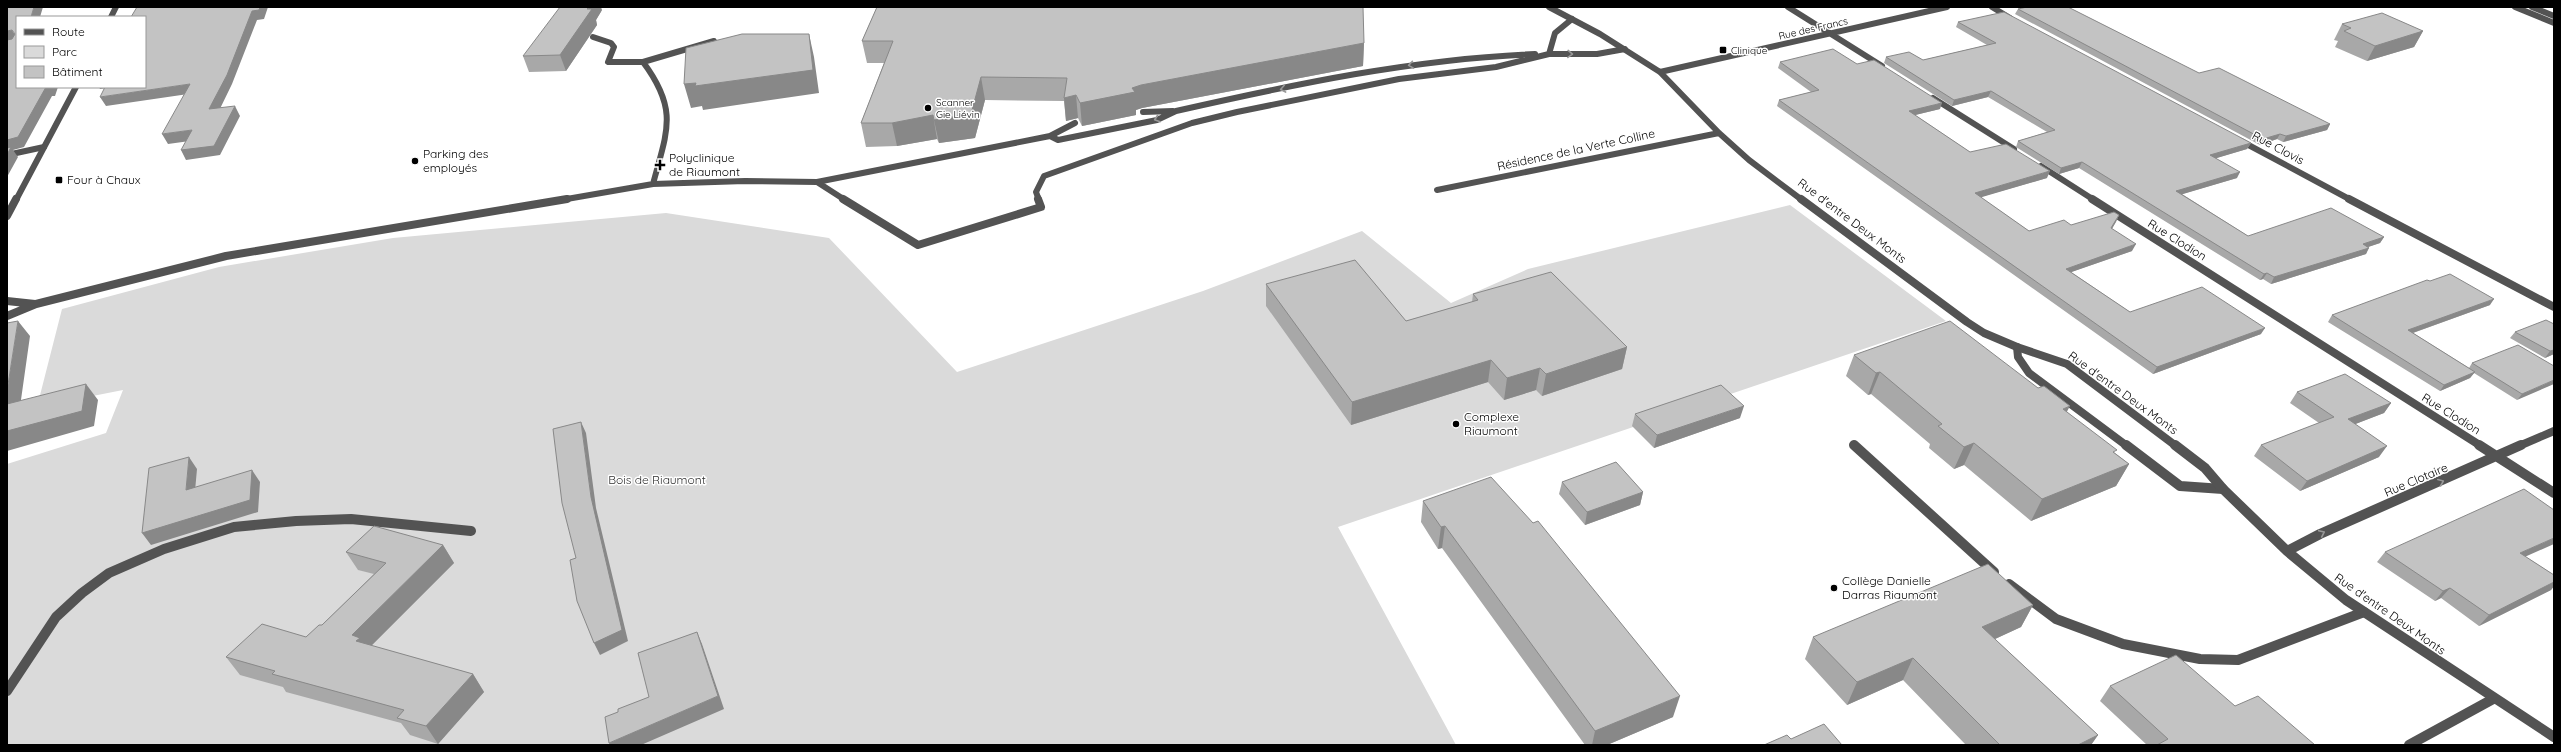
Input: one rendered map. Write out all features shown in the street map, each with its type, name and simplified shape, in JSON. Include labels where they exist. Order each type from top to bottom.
[{"type":"street","points":[[112,16],[116,7]]},
{"type":"street","name":"Rue d'entre Deux Monts","points":[[1549,7],[1625,49],[1660,72],[1718,133],[1749,160],[1967,322],[1984,333],[2018,347],[2068,364],[2205,468],[2223,489],[2287,551],[2346,600],[2554,737]]},
{"type":"street","points":[[1788,7],[1892,72]]},
{"type":"street","name":"Rue des Francs","points":[[1660,72],[1830,32],[1947,7]]},
{"type":"street","points":[[1992,7],[2019,22]]},
{"type":"street","points":[[2515,7],[2554,23]]},
{"type":"street","points":[[2532,7],[2554,16]]},
{"type":"street","points":[[1549,54],[1551,37],[1561,24],[1572,19]]},
{"type":"street","points":[[593,37],[611,43],[614,47],[608,62],[643,62],[714,40]]},
{"type":"street","points":[[1143,112],[1176,111],[1371,71],[1449,60],[1507,54],[1580,55],[1613,53],[1625,49]]},
{"type":"street","points":[[817,182],[918,245],[1041,208],[1036,192],[1044,176],[1192,123],[1237,112],[1399,79],[1496,67],[1549,54]]},
{"type":"street","points":[[643,62],[652,73],[666,100],[670,115],[668,134],[653,184]]},
{"type":"street","points":[[7,216],[75,88]]},
{"type":"street","points":[[1926,93],[2020,153]]},
{"type":"street","points":[[1050,136],[1058,140],[1157,120],[1176,111]]},
{"type":"street","points":[[7,316],[36,304],[117,285],[226,256],[653,184],[745,181],[817,182],[1050,136],[1075,123]]},
{"type":"street","name":"Résidence de la Verte Colline","points":[[1437,190],[1718,133]]},
{"type":"street","name":"Rue Clovis","points":[[2234,137],[2554,307]]},
{"type":"street","points":[[7,155],[44,147]]},
{"type":"street","name":"Rue Clodion","points":[[2034,162],[2554,493]]},
{"type":"street","points":[[7,301],[36,304]]},
{"type":"street","points":[[2018,347],[2018,357],[2029,373],[2180,486],[2223,489]]},
{"type":"street","name":"Rue Clotaire","points":[[2287,551],[2320,534],[2498,457],[2554,431]]},
{"type":"street","points":[[1854,445],[2002,578],[2056,619],[2123,644],[2200,659],[2238,660],[2364,612]]},
{"type":"street","points":[[7,691],[56,617],[82,593],[109,574],[164,549],[234,527],[296,521],[351,519],[471,531]]},
{"type":"street","points":[[2409,745],[2493,698]]},
{"type":"green space","name":"Bois de Riaumont","points":[[1790,205],[1946,321],[1338,527],[1456,745],[7,745],[7,464],[106,433],[123,390],[37,407],[62,309],[219,267],[393,238],[666,213],[829,238],[957,372],[1203,291],[1362,231],[1451,303],[1528,269]]},
{"type":"building","points":[[7,7],[34,7],[31,16],[16,16],[16,88],[45,88],[18,137],[7,140],[7,40],[12,39],[15,34],[12,30],[7,31]]},
{"type":"building","points":[[137,7],[260,7],[259,10],[252,11],[227,75],[209,109],[235,106],[214,146],[181,150],[192,130],[162,134],[190,84],[100,97],[104,88],[146,88],[146,16],[132,16]]},
{"type":"building","points":[[560,7],[589,7],[587,9],[592,9],[560,55],[523,56]]},
{"type":"building","points":[[877,7],[1363,7],[1364,43],[1141,85],[1132,88],[1135,92],[1080,103],[1076,95],[1064,98],[1067,78],[981,77],[971,114],[934,120],[933,115],[892,123],[861,123],[893,41],[862,41]]},
{"type":"building","points":[[2027,7],[2068,7],[2199,73],[2219,68],[2330,124],[2286,136],[2280,134],[2263,139],[2018,9]]},
{"type":"building","points":[[2004,12],[2251,143],[2210,155],[2240,172],[2176,191],[2248,236],[2331,208],[2384,237],[2363,244],[2369,248],[2274,277],[2267,273],[2264,274],[2082,162],[2061,168],[2018,141],[2055,130],[1991,91],[1954,100],[1886,57],[1909,52],[1923,60],[1996,43],[1958,22]]},
{"type":"building","points":[[2382,13],[2423,31],[2375,46],[2344,31],[2351,28],[2342,24]]},
{"type":"building","points":[[742,34],[809,34],[813,70],[695,86],[696,83],[684,84],[686,48]]},
{"type":"building","points":[[1833,49],[1857,64],[1874,60],[1942,103],[1909,111],[1970,152],[2006,144],[2050,171],[1975,193],[2029,231],[2064,220],[2071,225],[2114,212],[2119,215],[2111,228],[2136,244],[2066,269],[2130,312],[2202,287],[2265,328],[2157,367],[1779,100],[1819,90],[1780,62]]},
{"type":"building","points":[[11,147],[7,155],[7,148]]},
{"type":"building","points":[[1355,260],[1406,321],[1478,300],[1473,294],[1551,272],[1627,347],[1546,374],[1540,368],[1507,378],[1491,360],[1352,402],[1266,284]]},
{"type":"building","points":[[2450,274],[2494,299],[2408,330],[2475,372],[2444,385],[2332,315],[2427,280],[2430,281]]},
{"type":"building","points":[[2546,320],[2554,324],[2554,350],[2550,351],[2515,332]]},
{"type":"building","points":[[18,321],[7,391],[7,323]]},
{"type":"building","points":[[1950,321],[2038,388],[2044,386],[2070,406],[2063,409],[2117,450],[2113,452],[2129,464],[2042,499],[1974,443],[1964,447],[1938,426],[1942,424],[1880,372],[1876,373],[1854,355]]},
{"type":"building","points":[[2518,345],[2554,366],[2554,380],[2522,394],[2472,363]]},
{"type":"building","points":[[2345,374],[2391,403],[2348,419],[2387,446],[2307,481],[2261,445],[2334,417],[2297,392]]},
{"type":"building","points":[[86,384],[82,411],[7,431],[7,404]]},
{"type":"building","points":[[1721,385],[1744,406],[1657,435],[1635,414]]},
{"type":"building","points":[[581,422],[591,497],[622,630],[594,643],[577,601],[570,560],[576,558],[562,503],[553,429]]},
{"type":"building","points":[[189,457],[186,490],[252,470],[250,500],[142,533],[149,468]]},
{"type":"building","points":[[1616,462],[1643,492],[1587,512],[1562,482]]},
{"type":"building","points":[[1491,477],[1533,523],[1538,521],[1680,696],[1595,731],[1445,526],[1441,527],[1423,501]]},
{"type":"building","points":[[2524,489],[2554,510],[2554,538],[2520,553],[2554,575],[2554,582],[2489,615],[2450,588],[2443,591],[2385,552]]},
{"type":"building","points":[[374,526],[443,545],[352,635],[360,638],[356,641],[473,674],[426,726],[397,718],[404,710],[272,674],[275,671],[226,657],[262,624],[306,637],[319,625],[322,625],[386,563],[346,552]]},
{"type":"building","points":[[1988,564],[2033,605],[1982,627],[2098,735],[2078,745],[2000,745],[1913,658],[1857,682],[1813,637]]},
{"type":"building","points":[[697,632],[718,696],[609,743],[605,717],[618,712],[618,709],[649,697],[638,653]]},
{"type":"building","points":[[2176,655],[2235,706],[2258,696],[2315,745],[2157,745],[2168,739],[2110,686]]},
{"type":"building","points":[[1824,724],[1842,745],[1764,745],[1787,735],[1791,739]]},
{"type":"place","name":"Clinique","points":[[1723,50]]},
{"type":"place","name":"Scanner Gie Liévin","points":[[928,108]]},
{"type":"place","name":"Parking des employés","points":[[415,161]]},
{"type":"place","name":"Polyclinique de Riaumont","points":[[660,165]]},
{"type":"place","name":"Four à Chaux","points":[[59,180]]},
{"type":"place","name":"Complexe Riaumont","points":[[1456,424]]},
{"type":"place","name":"Collège Danielle Darras Riaumont","points":[[1834,588]]}]
